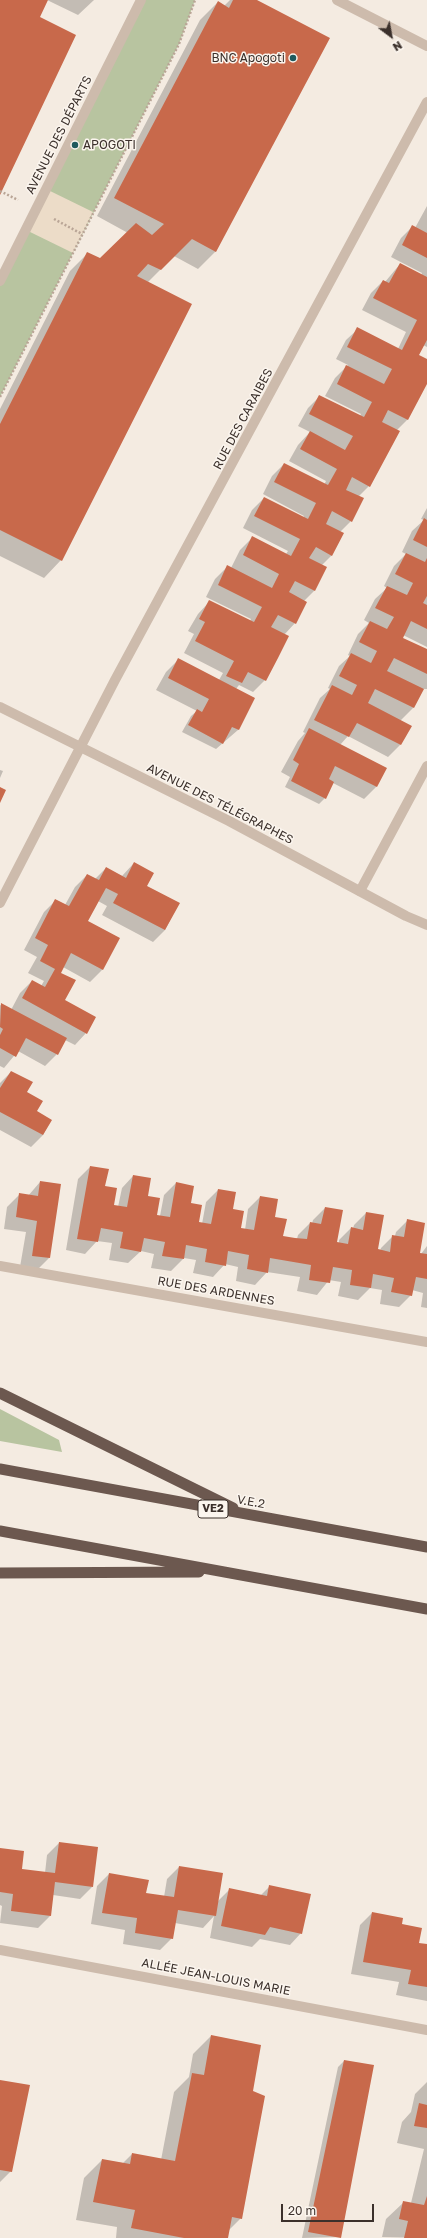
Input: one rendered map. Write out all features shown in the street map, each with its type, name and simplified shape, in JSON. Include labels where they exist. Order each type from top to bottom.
[{"type":"highway","points":[[0,1393],[246,1514]]},
{"type":"highway","name":"V.E.2","points":[[0,1470],[427,1548]]},
{"type":"highway","points":[[0,1531],[427,1609]]},
{"type":"highway","points":[[0,1573],[230,1573]]},
{"type":"street","name":"AVENUE DES DÉPARTS","points":[[0,281],[140,0]]},
{"type":"street","points":[[337,0],[427,46]]},
{"type":"street","name":"RUE DES CARAIBES","points":[[82,748],[115,680],[427,102]]},
{"type":"street","name":"AVENUE DES TÉLÉGRAPHES","points":[[0,707],[229,822],[427,925]]},
{"type":"street","points":[[0,902],[82,748]]},
{"type":"street","points":[[360,891],[427,766]]},
{"type":"street","name":"RUE DES ARDENNES","points":[[0,1266],[427,1342]]},
{"type":"street","name":"ALLÉE JEAN-LOUIS MARIE","points":[[0,1950],[427,2030]]},
{"type":"path","points":[[0,397],[179,44],[195,0]]},
{"type":"green space","points":[[141,0],[195,0],[179,44],[0,397],[0,281]]},
{"type":"green space","points":[[0,1409],[59,1440],[62,1452],[0,1441]]},
{"type":"shaded area","points":[[46,189],[93,212],[73,253],[26,230]]},
{"type":"building","points":[[0,0],[48,0],[40,17],[76,35],[0,195]]},
{"type":"building","points":[[233,0],[257,0],[330,38],[216,252],[192,239],[161,270],[148,264],[137,276],[192,304],[62,561],[0,530],[0,424],[87,252],[100,258],[136,223],[152,235],[164,224],[114,198],[218,1],[229,8]]},
{"type":"building","points":[[412,225],[427,233],[427,258],[402,245]]},
{"type":"building","points":[[400,263],[427,277],[427,340],[419,355],[427,359],[427,384],[408,420],[388,410],[382,422],[400,431],[370,487],[352,477],[346,490],[364,498],[352,522],[332,511],[326,524],[344,533],[332,556],[316,547],[309,558],[327,567],[315,591],[295,581],[289,592],[307,602],[296,624],[278,615],[271,627],[289,636],[266,681],[248,672],[242,683],[226,676],[234,661],[195,641],[205,622],[199,619],[209,600],[254,622],[262,607],[218,585],[227,565],[272,588],[279,574],[243,555],[252,536],[291,556],[300,539],[254,516],[264,497],[308,519],[316,503],[274,482],[284,463],[328,485],[337,469],[300,449],[310,431],[345,450],[353,436],[309,414],[319,395],[364,417],[372,402],[337,384],[346,365],[384,384],[392,369],[347,347],[357,327],[402,350],[417,320],[373,298],[383,280],[389,283]]},
{"type":"building","points":[[424,518],[427,520],[427,547],[413,540]]},
{"type":"building","points":[[406,553],[425,562],[427,558],[427,596],[423,603],[427,605],[427,629],[411,621],[403,638],[427,649],[427,674],[394,658],[387,671],[424,689],[414,708],[375,689],[368,703],[412,726],[401,745],[357,723],[349,737],[314,720],[332,685],[352,695],[357,685],[339,676],[351,653],[371,663],[377,651],[359,642],[370,621],[387,629],[394,617],[375,608],[387,586],[407,595],[413,583],[395,574]]},
{"type":"building","points":[[178,658],[255,698],[239,730],[232,727],[223,744],[188,725],[197,709],[202,712],[209,699],[168,678]]},
{"type":"building","points":[[309,728],[387,768],[377,787],[335,766],[329,779],[334,782],[326,799],[291,781],[299,764],[293,760]]},
{"type":"building","points":[[0,787],[6,790],[0,803]]},
{"type":"building","points":[[134,862],[154,873],[147,886],[180,903],[165,930],[113,903],[118,894],[106,888],[88,921],[120,938],[103,970],[71,953],[61,973],[76,980],[65,1000],[96,1017],[87,1034],[22,998],[32,980],[45,987],[55,969],[40,961],[48,945],[35,938],[55,899],[69,906],[87,874],[99,880],[106,867],[126,878]]},
{"type":"building","points":[[1,1003],[67,1038],[58,1055],[26,1038],[16,1057],[0,1048],[0,1035],[3,1029],[0,1027]]},
{"type":"building","points":[[11,1071],[33,1082],[27,1092],[43,1101],[37,1111],[52,1120],[43,1135],[0,1112],[0,1088]]},
{"type":"building","points":[[90,1166],[109,1169],[105,1186],[117,1188],[114,1205],[127,1207],[133,1175],[151,1178],[148,1196],[160,1198],[157,1215],[170,1217],[176,1182],[194,1186],[191,1203],[202,1205],[199,1222],[211,1224],[218,1189],[236,1192],[233,1209],[244,1211],[241,1228],[254,1230],[260,1196],[278,1199],[275,1217],[287,1219],[283,1236],[295,1238],[307,1239],[310,1222],[321,1224],[325,1207],[343,1210],[337,1242],[348,1244],[351,1227],[363,1230],[366,1212],[384,1215],[378,1249],[390,1252],[392,1235],[404,1237],[407,1219],[425,1223],[420,1253],[427,1254],[427,1279],[416,1277],[412,1296],[391,1292],[394,1278],[373,1274],[371,1288],[350,1285],[352,1270],[333,1267],[330,1283],[309,1280],[311,1265],[270,1258],[268,1273],[247,1269],[249,1255],[228,1251],[226,1266],[205,1262],[207,1249],[186,1245],[184,1259],[162,1256],[165,1242],[144,1238],[141,1252],[120,1248],[123,1232],[101,1228],[98,1242],[77,1239]]},
{"type":"building","points":[[40,1181],[61,1184],[50,1258],[32,1256],[37,1221],[16,1217],[19,1193],[38,1196]]},
{"type":"building","points":[[59,1842],[98,1847],[93,1887],[55,1882],[51,1916],[11,1911],[13,1894],[0,1892],[0,1848],[24,1851],[22,1869],[55,1873]]},
{"type":"building","points":[[179,1866],[223,1873],[216,1916],[178,1910],[173,1939],[135,1933],[137,1918],[102,1913],[109,1873],[149,1880],[146,1893],[174,1897]]},
{"type":"building","points":[[269,1885],[311,1894],[302,1934],[270,1927],[265,1935],[221,1926],[229,1888],[267,1896]]},
{"type":"building","points":[[372,1912],[403,1918],[402,1924],[422,1928],[419,1943],[427,1944],[427,1987],[408,1984],[411,1970],[363,1962]]},
{"type":"building","points":[[211,2035],[261,2045],[253,2091],[265,2096],[242,2219],[232,2217],[228,2238],[184,2238],[131,2228],[135,2210],[93,2202],[102,2159],[130,2164],[132,2153],[175,2161],[192,2073],[204,2075]]},
{"type":"building","points":[[344,2060],[374,2065],[341,2238],[308,2232]]},
{"type":"building","points":[[0,2080],[30,2085],[12,2172],[0,2170]]},
{"type":"building","points":[[419,2103],[427,2105],[427,2128],[414,2126]]},
{"type":"building","points":[[427,2196],[427,2238],[404,2238],[408,2221],[399,2219],[403,2201],[424,2205]]},
{"type":"place","name":"BNC Apogoti","points":[[293,58]]},
{"type":"place","name":"APOGOTI","points":[[75,145]]}]
